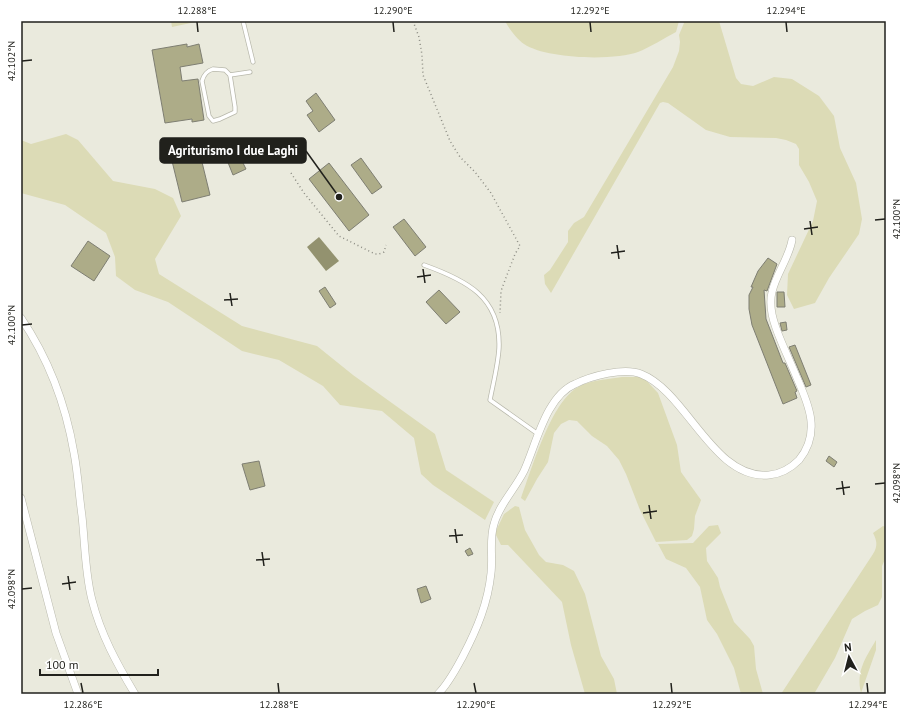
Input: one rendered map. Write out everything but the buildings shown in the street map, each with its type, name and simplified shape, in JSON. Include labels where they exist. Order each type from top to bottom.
[{"type":"street","points":[[438,694],[447,684],[456,669],[482,616],[491,575],[493,525],[498,513],[524,470],[538,434],[553,404],[560,394],[567,388],[578,382],[596,376],[630,371],[645,376],[663,389],[712,445],[738,467],[751,473],[766,476],[776,474],[791,467],[802,455],[808,444],[811,432],[811,416],[805,396],[776,328],[771,302],[773,288],[788,254],[792,240]]},
{"type":"street","points":[[21,318],[45,362],[64,410],[74,453],[88,578],[92,600],[108,645],[135,694]]},
{"type":"street","points":[[21,498],[56,633],[78,694]]},
{"type":"lane","points":[[243,21],[253,62]]},
{"type":"lane","points":[[219,69],[225,70],[230,76],[235,112],[220,120],[213,121],[209,116],[202,81],[203,76],[208,71],[219,69]]},
{"type":"lane","points":[[230,76],[250,72]]},
{"type":"lane","points":[[424,265],[463,282],[486,300],[494,313],[499,349],[490,400],[538,434]]},
{"type":"path","points":[[413,21],[419,37],[423,76],[450,141],[460,157],[475,172],[491,193],[520,246],[514,254],[501,291],[500,315],[496,321]]},
{"type":"path","points":[[291,173],[304,193],[339,236],[375,254],[384,252],[386,245]]},
{"type":"green space","points":[[171,21],[200,21],[172,27]]},
{"type":"green space","points":[[505,21],[679,21],[676,32],[638,52],[613,57],[580,57],[548,53],[534,49],[524,44]]},
{"type":"green space","points":[[683,21],[719,21],[736,78],[741,84],[753,86],[774,77],[792,79],[819,96],[834,116],[840,148],[856,183],[862,219],[859,234],[829,278],[815,303],[794,309],[787,295],[788,274],[813,221],[817,201],[809,182],[799,165],[799,149],[796,144],[776,138],[730,137],[706,130],[668,103],[663,102],[660,103],[551,293],[545,284],[544,275],[550,270],[568,242],[568,231],[574,223],[584,217],[673,67],[679,51],[679,35],[684,23]]},
{"type":"green space","points":[[66,134],[78,140],[113,181],[155,189],[173,198],[181,216],[155,259],[159,274],[242,326],[317,346],[353,375],[435,434],[446,470],[494,502],[485,520],[433,485],[421,474],[414,438],[382,411],[340,405],[323,386],[279,360],[242,351],[168,302],[135,290],[116,276],[115,257],[106,233],[65,205],[21,193],[21,140],[31,144]]},
{"type":"green space","points":[[622,377],[643,377],[658,393],[677,445],[681,472],[701,500],[695,516],[692,536],[687,540],[656,542],[640,510],[619,460],[607,446],[592,436],[577,421],[569,420],[561,424],[554,433],[548,462],[525,501],[521,498],[544,436],[560,405],[580,386],[590,382]]},
{"type":"green space","points":[[515,506],[519,507],[525,530],[539,555],[546,562],[563,565],[574,571],[585,594],[601,656],[614,679],[617,694],[585,694],[571,645],[562,602],[508,545],[501,545],[495,533],[504,514]]},
{"type":"green space","points":[[718,525],[721,533],[706,548],[707,561],[718,578],[734,622],[750,639],[754,646],[756,669],[763,694],[741,694],[734,668],[717,634],[707,620],[700,587],[686,568],[666,559],[658,544],[693,543],[709,526]]},
{"type":"green space","points":[[883,526],[886,527],[886,557],[882,566],[882,597],[878,605],[852,619],[835,658],[814,694],[781,694],[873,554],[876,544],[873,533]]},
{"type":"green space","points":[[876,640],[876,650],[861,693],[860,678],[862,665]]},
{"type":"shaded area","points":[[319,237],[339,261],[326,271],[307,247]]},
{"type":"place","name":"Agriturismo I due Laghi","points":[[339,197]]}]
